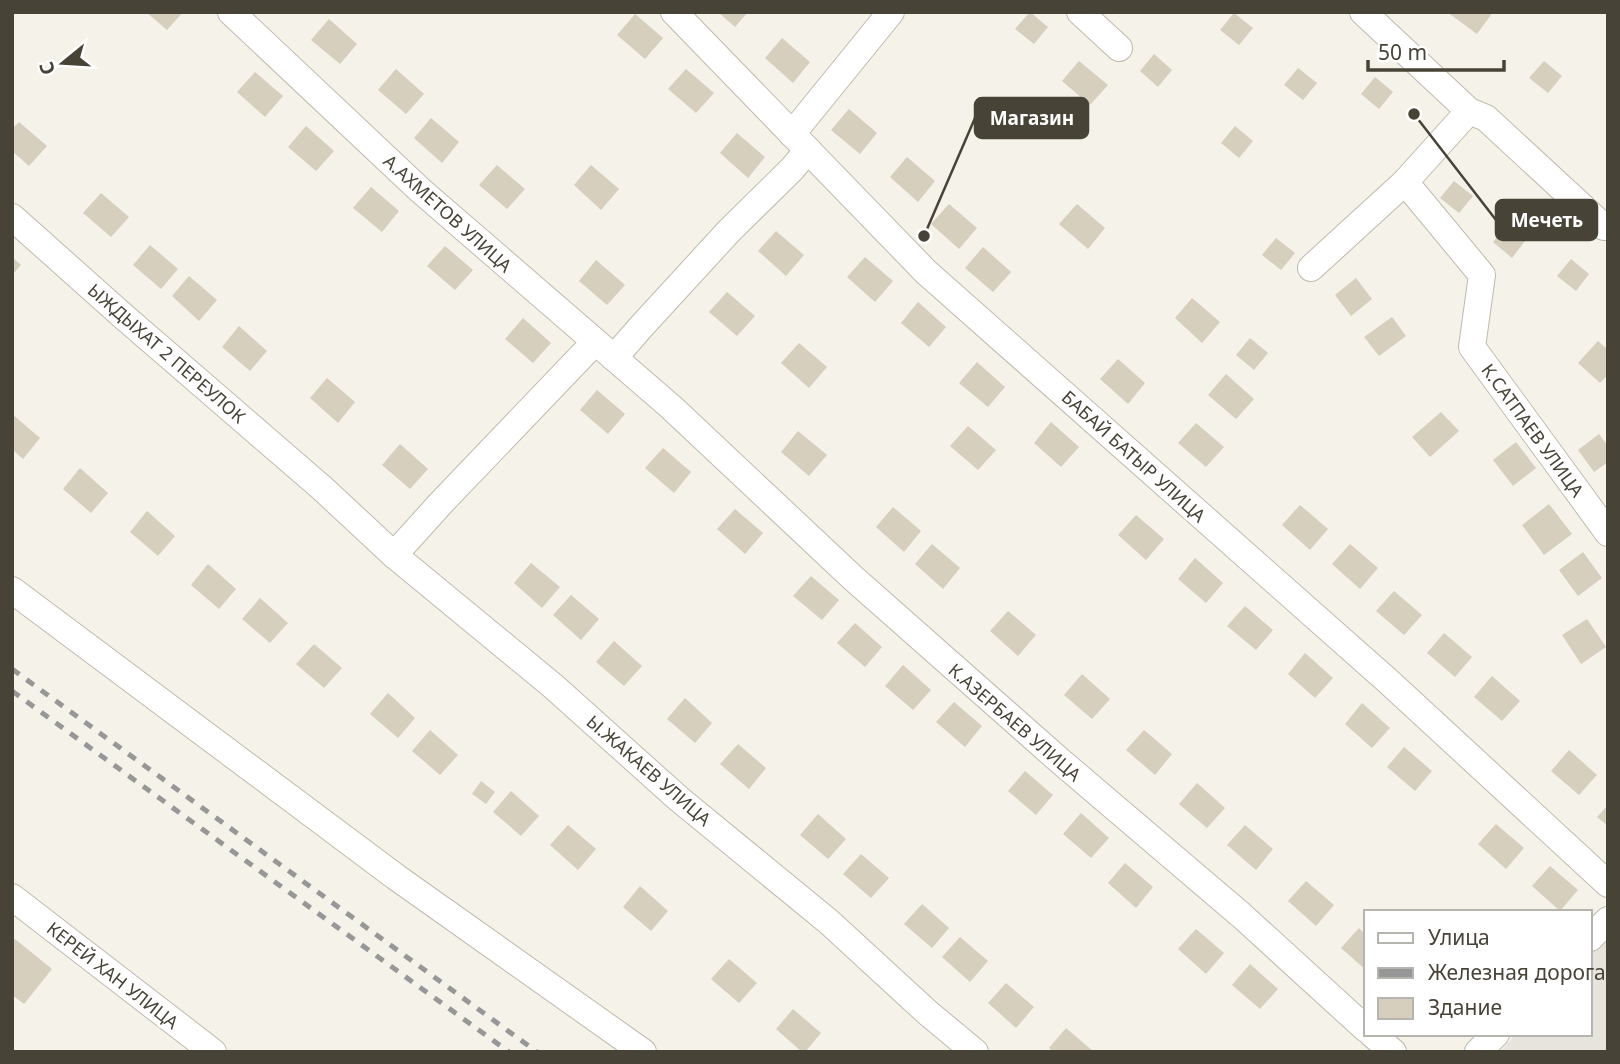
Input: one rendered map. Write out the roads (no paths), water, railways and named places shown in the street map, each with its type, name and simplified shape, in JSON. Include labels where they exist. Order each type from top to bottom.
[{"type":"street","name":"А.АХМЕТОВ УЛИЦА","points":[[231,12],[420,190],[671,407]]},
{"type":"street","name":"БАБАЙ БАТЫР УЛИЦА","points":[[674,12],[926,272],[1389,682],[1608,884]]},
{"type":"street","points":[[394,555],[440,504],[605,350],[640,328],[729,231],[792,169],[800,142],[891,12]]},
{"type":"street","points":[[1080,12],[1119,48]]},
{"type":"street","points":[[1363,12],[1469,111],[1486,118],[1604,227],[1608,227]]},
{"type":"street","points":[[1311,268],[1405,182],[1469,111]]},
{"type":"street","name":"К.САТПАЕВ УЛИЦА","points":[[1405,182],[1482,275],[1472,347],[1608,533]]},
{"type":"street","name":"ЫЖДЫХАТ 2 ПЕРЕУЛОК","points":[[12,218],[322,488]]},
{"type":"street","name":"К.АЗЕРБАЕВ УЛИЦА","points":[[671,407],[873,597],[1059,761],[1241,915],[1364,1027]]},
{"type":"street","name":"Ы.ЖАКАЕВ УЛИЦА","points":[[322,488],[394,555],[553,686],[679,799],[829,922],[928,1013],[975,1052]]},
{"type":"street","points":[[12,590],[396,877],[643,1052]]},
{"type":"street","name":"КЕРЕЙ ХАН УЛИЦА","points":[[12,897],[213,1052]]},
{"type":"street","points":[[1592,936],[1608,920]]},
{"type":"street","points":[[1374,1036],[1393,1052]]},
{"type":"street","points":[[1478,1052],[1494,1036]]},
{"type":"railway","points":[[12,669],[537,1052]]},
{"type":"railway","points":[[12,691],[509,1052]]},
{"type":"place","name":"Мечеть","points":[[1414,114]]},
{"type":"place","name":"Магазин","points":[[924,236]]}]
